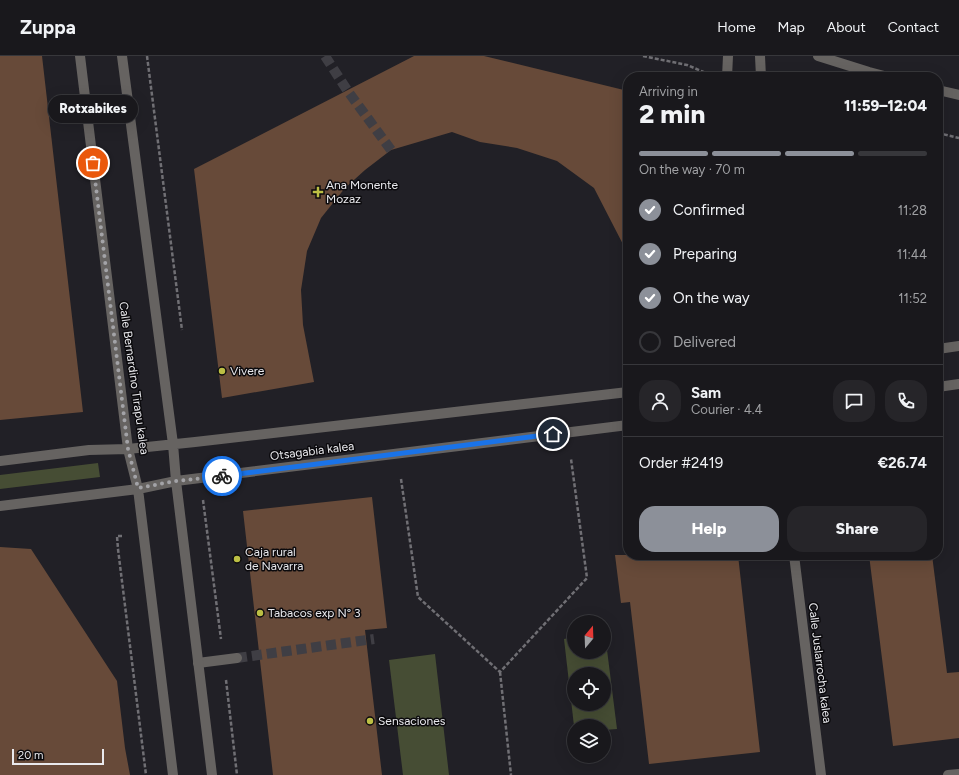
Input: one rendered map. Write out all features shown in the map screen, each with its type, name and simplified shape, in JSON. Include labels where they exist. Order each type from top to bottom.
[{"type":"street","name":"Calle Bernardino Tirapu kalea","points":[[80,56],[128,449],[138,488],[173,775]]},
{"type":"street","points":[[122,56],[173,444],[176,481],[212,775]]},
{"type":"street","points":[[727,72],[728,56]]},
{"type":"street","points":[[760,56],[761,72]]},
{"type":"street","points":[[818,56],[869,72]]},
{"type":"street","points":[[943,91],[959,95]]},
{"type":"street","points":[[943,348],[959,346]]},
{"type":"street","points":[[943,386],[959,384]]},
{"type":"street","name":"Otsagabia kalea","points":[[0,461],[89,450],[128,449],[623,393]]},
{"type":"street","name":"Otsagabia kalea","points":[[0,506],[138,488],[176,481],[623,426]]},
{"type":"street","name":"Calle Juslarrocha kalea","points":[[795,560],[821,775]]},
{"type":"street","points":[[198,663],[237,658]]},
{"type":"street","points":[[948,775],[959,774]]},
{"type":"path","points":[[147,56],[169,234]]},
{"type":"path","points":[[643,56],[687,65],[703,72]]},
{"type":"path","points":[[943,134],[959,138]]},
{"type":"path","points":[[500,672],[587,578],[571,459]]},
{"type":"path","points":[[401,479],[418,597],[500,672],[511,775]]},
{"type":"path","points":[[202,497],[224,660],[237,775]]},
{"type":"path","points":[[117,536],[146,775]]},
{"type":"green space","points":[[98,463],[100,477],[0,489],[0,475]]},
{"type":"green space","points":[[567,638],[567,659],[608,659],[609,667],[567,667],[564,639]]},
{"type":"green space","points":[[435,654],[449,775],[403,775],[389,660]]},
{"type":"green space","points":[[611,682],[617,729],[611,729],[611,719],[573,719],[572,711],[611,711]]},
{"type":"building","points":[[0,56],[42,56],[83,412],[0,420]]},
{"type":"building","points":[[414,56],[484,56],[623,90],[623,244],[594,188],[557,161],[517,148],[480,142],[452,132],[391,150],[345,188],[321,218],[307,251],[301,290],[303,325],[314,382],[222,398],[194,169]]},
{"type":"building","points":[[372,497],[387,628],[365,630],[382,775],[273,775],[243,511]]},
{"type":"building","points":[[0,547],[31,549],[117,681],[125,748],[130,775],[0,775]]},
{"type":"building","points":[[615,555],[623,555],[623,560],[739,560],[760,752],[649,764],[630,602],[621,603]]},
{"type":"building","points":[[870,560],[933,560],[947,673],[959,672],[959,738],[893,746]]},
{"type":"tunnel","points":[[325,56],[347,90],[391,150]]},
{"type":"tunnel","points":[[237,658],[374,639]]},
{"type":"way so far","points":[[93,163],[128,449],[138,488],[176,481],[222,476]]},
{"type":"place","name":"Rotxabikes","points":[[93,163]]},
{"type":"place","name":"Ana Monente Mozaz","points":[[318,192]]},
{"type":"place","name":"Vivere","points":[[222,371]]},
{"type":"place","name":"Caja rural de Navarra","points":[[237,559]]},
{"type":"place","name":"Tabacos exp N° 3","points":[[260,613]]},
{"type":"place","name":"Sensaciones","points":[[370,721]]},
{"type":"route","points":[[222,476],[553,434]]}]
